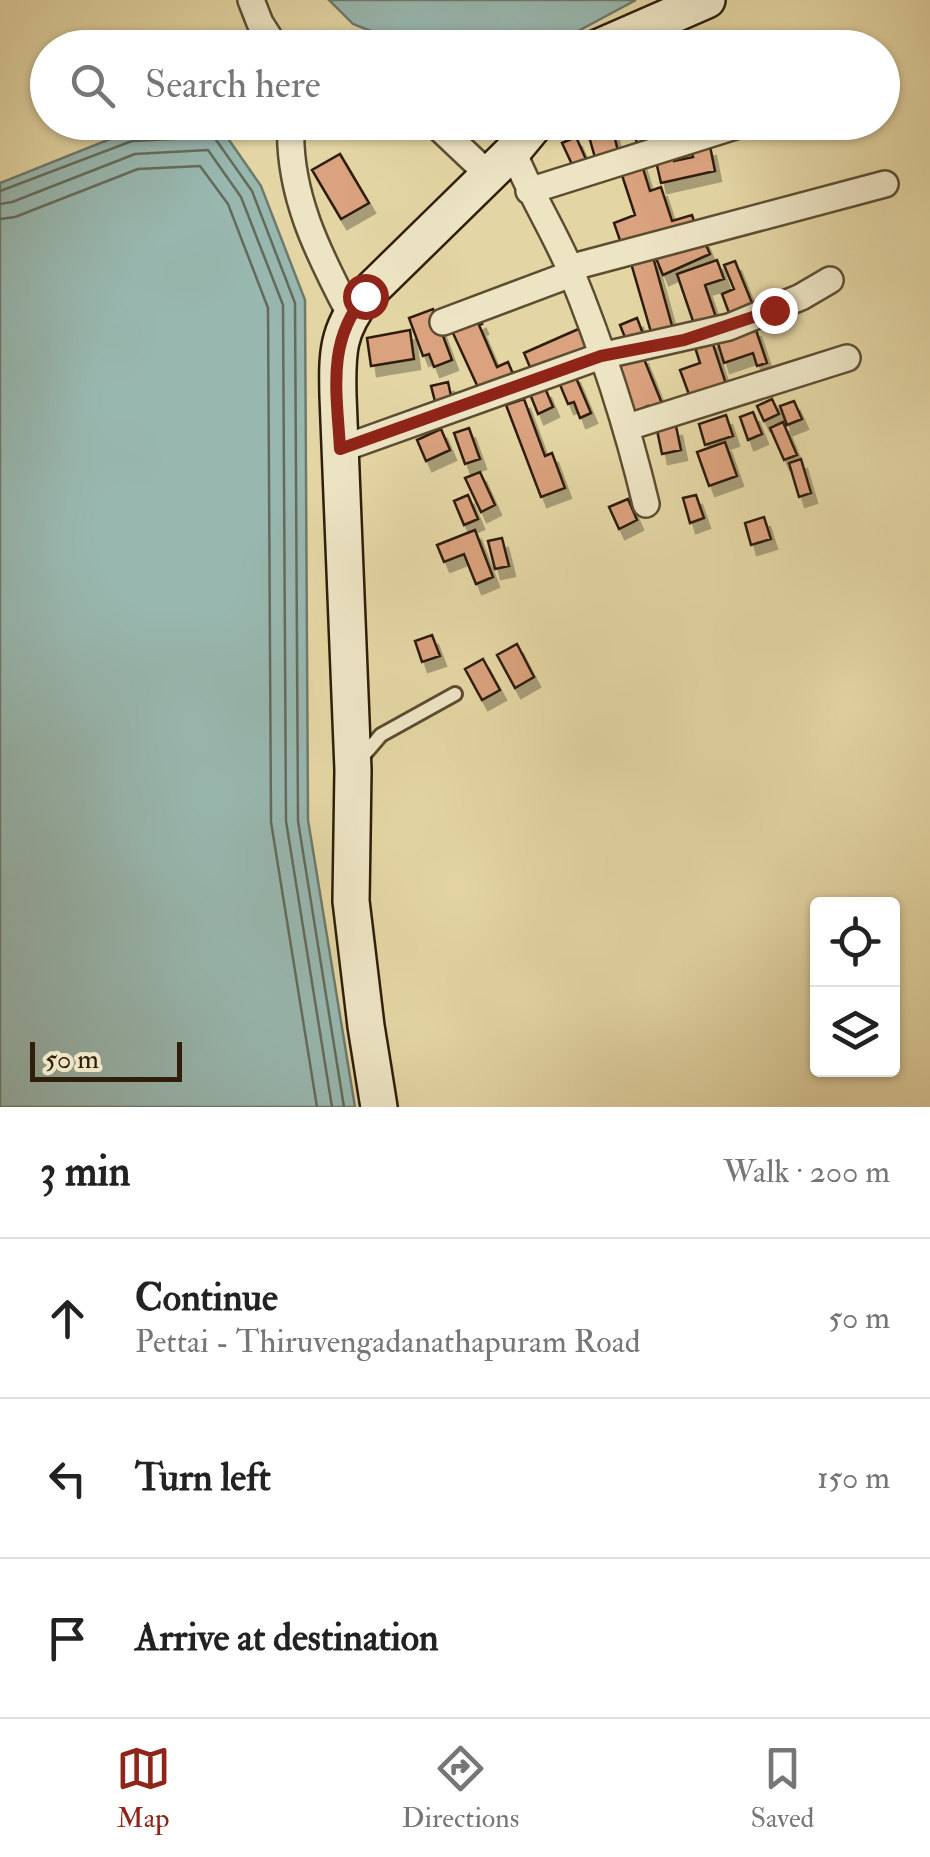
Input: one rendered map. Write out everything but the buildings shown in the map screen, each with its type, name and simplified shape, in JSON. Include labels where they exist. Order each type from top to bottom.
[{"type":"main road","points":[[638,30],[707,0]]},
{"type":"main road","points":[[380,1107],[351,902],[353,770],[337,362],[350,314],[521,140]]},
{"type":"street","points":[[251,0],[265,30]]},
{"type":"street","points":[[290,140],[294,183],[323,261],[350,314]]},
{"type":"street","points":[[463,140],[501,163],[529,192],[570,271],[628,427],[646,504]]},
{"type":"street","points":[[529,192],[692,140]]},
{"type":"street","points":[[442,322],[570,271],[885,184]]},
{"type":"street","points":[[340,449],[601,356],[729,327],[802,297],[830,280]]},
{"type":"street","points":[[628,427],[847,358]]},
{"type":"lane","points":[[353,770],[381,735],[455,694]]},
{"type":"water","points":[[329,0],[636,0],[580,30],[368,30],[353,24]]},
{"type":"water","points":[[108,140],[229,140],[261,186],[305,300],[308,820],[355,1107],[0,1107],[0,183]]},
{"type":"route","points":[[365,296],[350,314],[339,344],[340,449],[601,356],[684,340],[774,310]]}]
